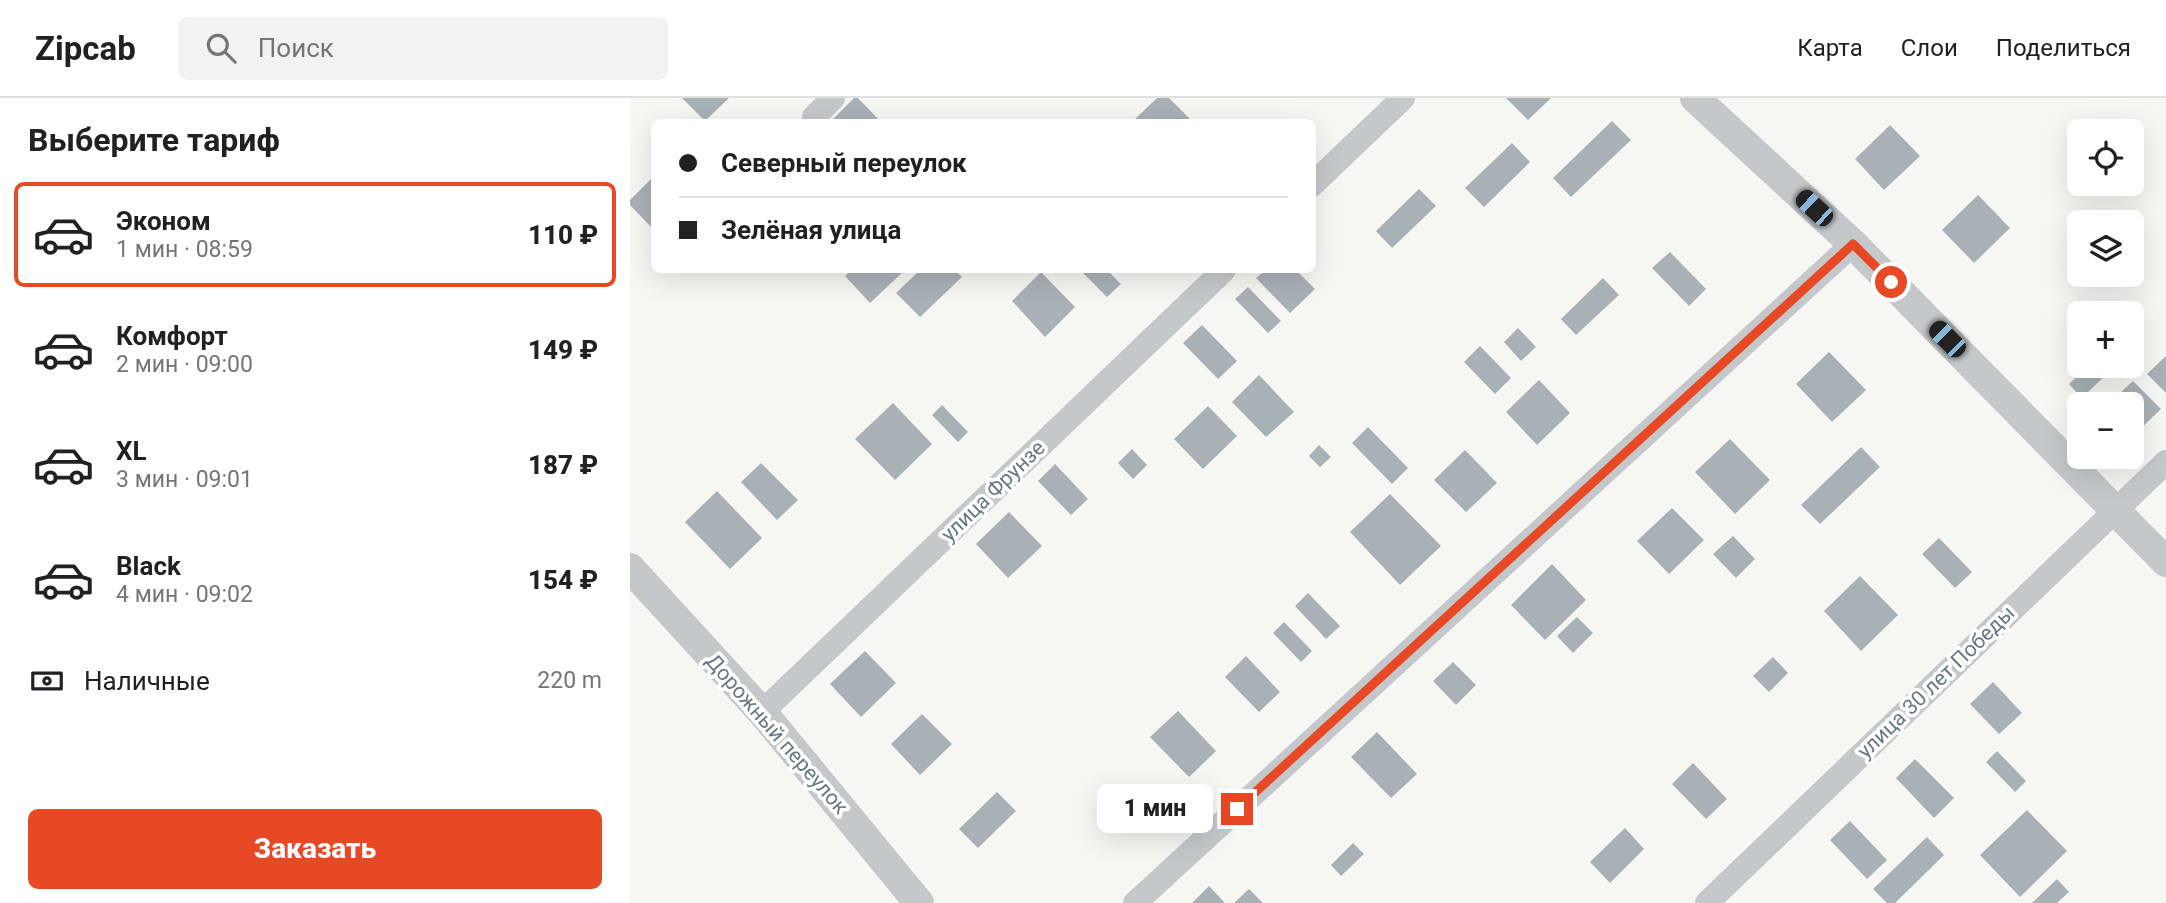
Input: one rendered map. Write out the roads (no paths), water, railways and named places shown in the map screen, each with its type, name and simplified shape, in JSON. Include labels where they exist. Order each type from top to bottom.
[{"type":"street","points":[[814,117],[833,98]]},
{"type":"street","points":[[1316,181],[1403,98]]},
{"type":"street","points":[[1695,98],[1853,244],[2166,562]]},
{"type":"street","points":[[1135,903],[1853,244]]},
{"type":"street","name":"улица Фрунзе","points":[[762,712],[1221,273]]},
{"type":"street","name":"улица 30 лет Победы","points":[[1707,903],[2166,462]]},
{"type":"street","name":"Дорожный переулок","points":[[630,568],[762,712],[919,903]]}]
